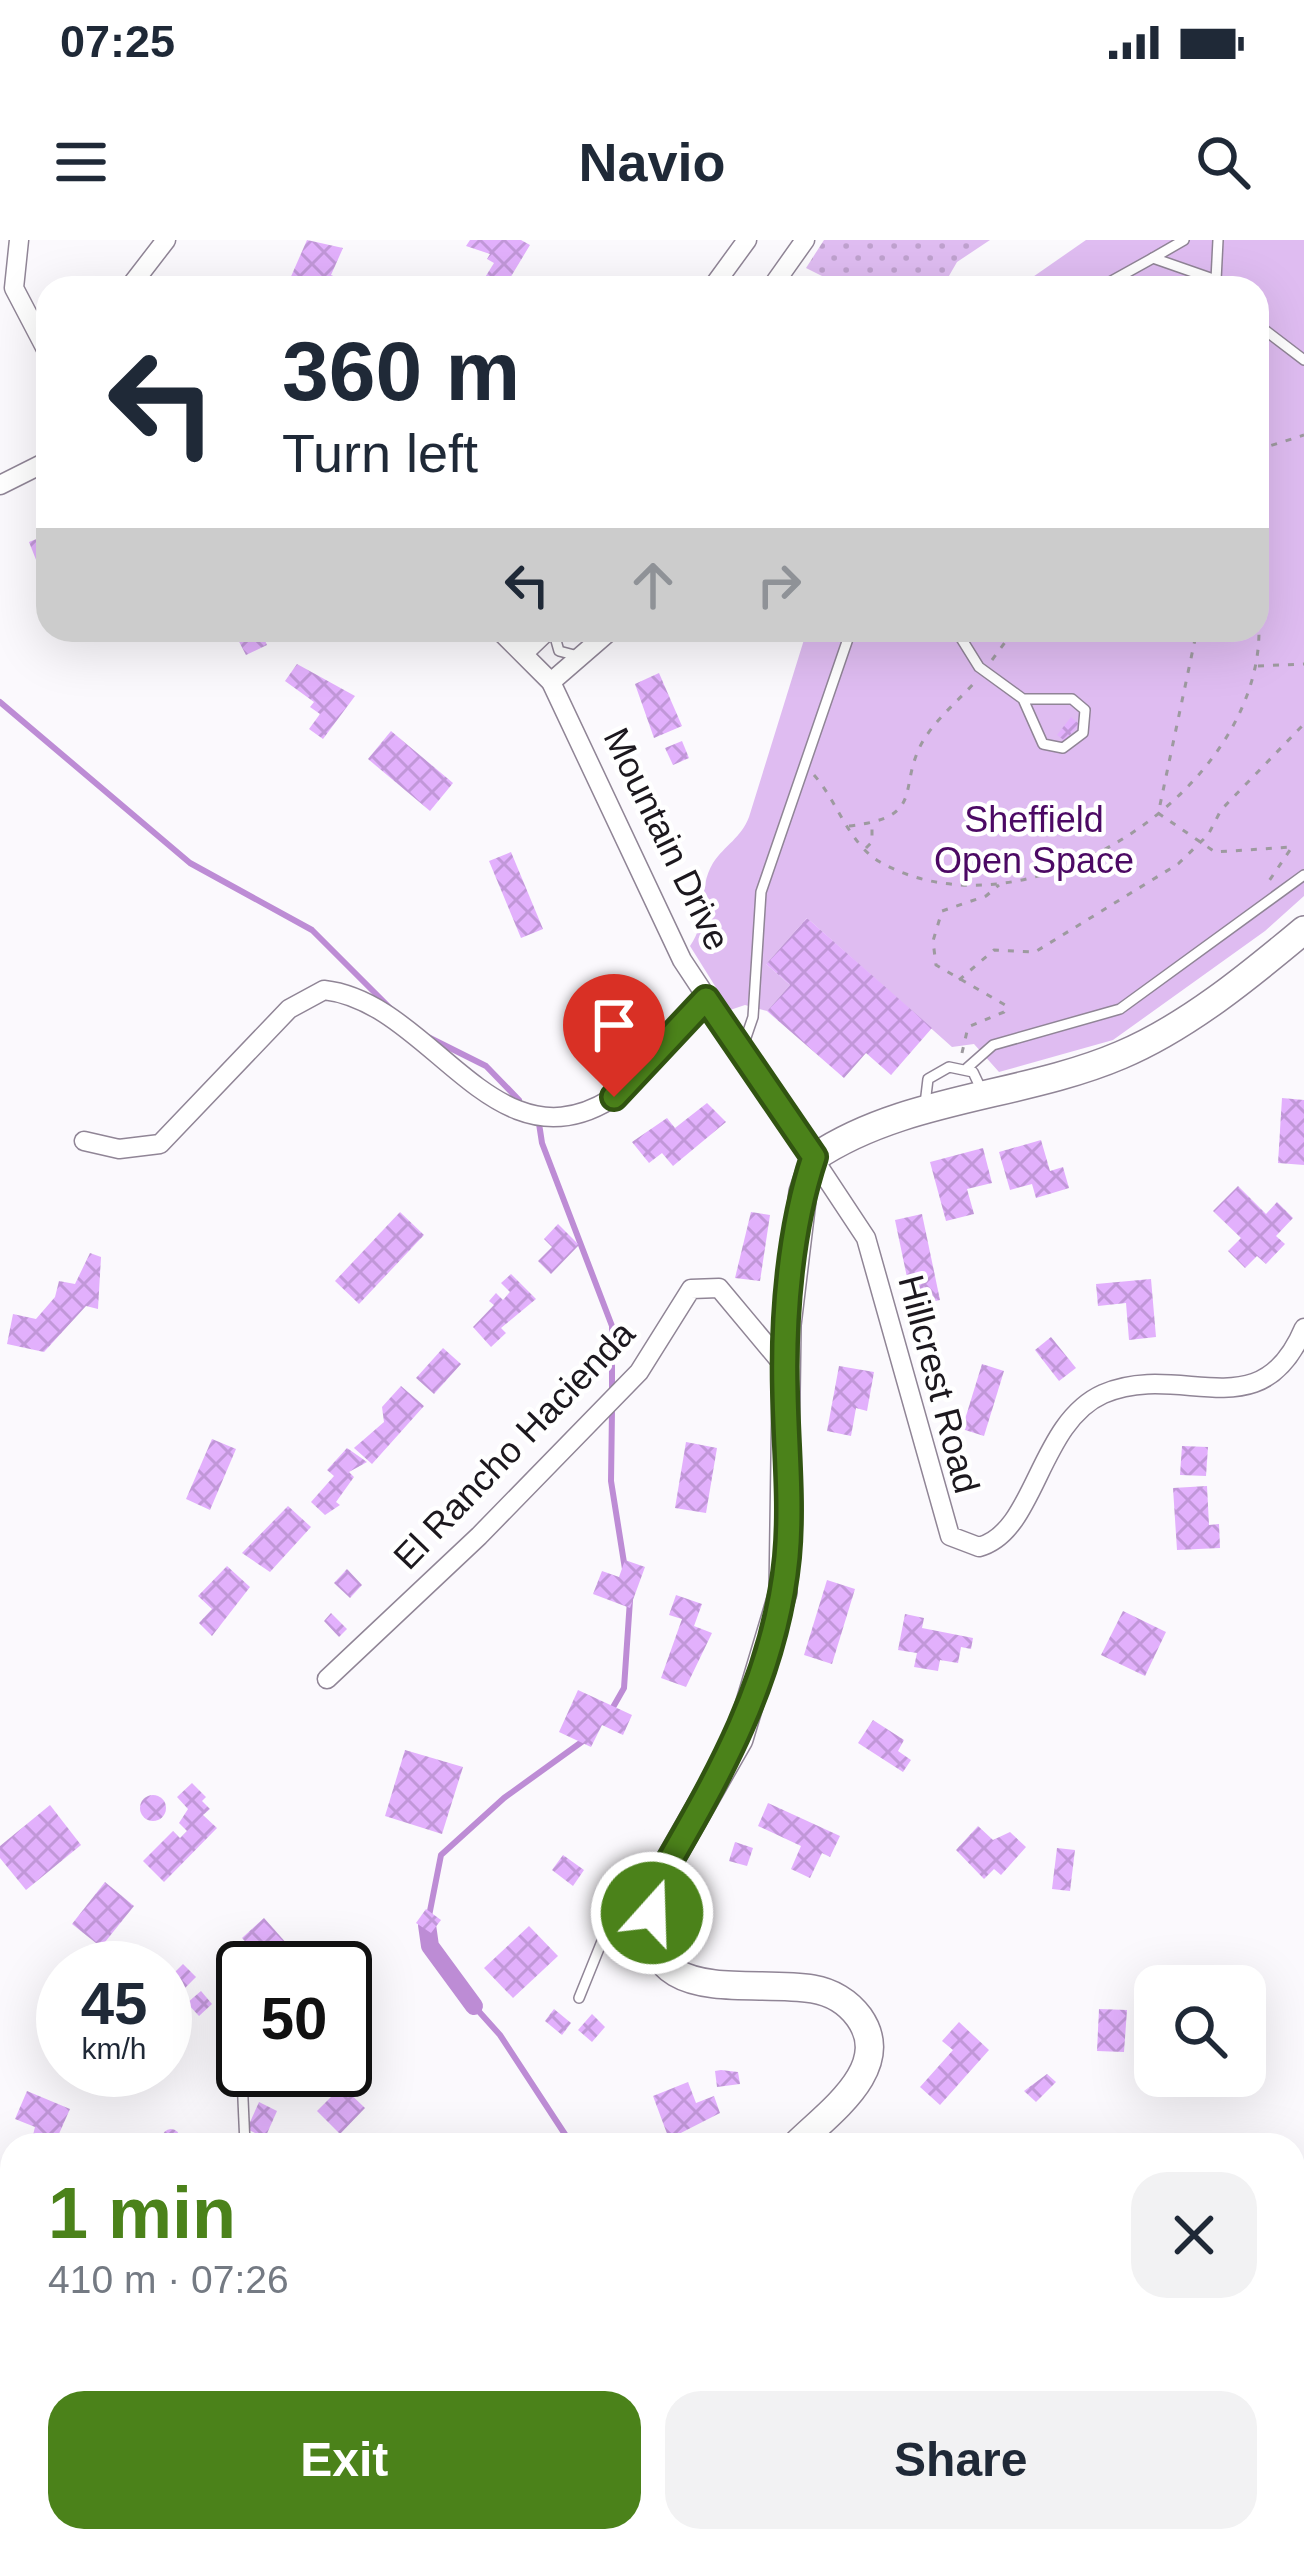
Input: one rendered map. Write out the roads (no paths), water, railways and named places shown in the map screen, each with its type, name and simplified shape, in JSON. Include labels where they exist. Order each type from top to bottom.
[{"type":"main road","points":[[807,2133],[863,2074],[869,2053],[864,2025],[850,2006],[820,1990],[716,1988],[683,1976],[664,1958],[655,1936],[654,1892],[739,1739],[774,1631],[788,1552],[785,1367],[802,1192],[814,1157],[854,1134],[1122,1055],[1228,989],[1304,930]]},
{"type":"street","points":[[19,240],[14,288],[36,330]]},
{"type":"street","points":[[138,276],[166,240]]},
{"type":"street","points":[[721,276],[747,240]]},
{"type":"street","points":[[780,276],[805,240]]},
{"type":"street","points":[[0,485],[36,467]]},
{"type":"street","name":"Mountain Drive","points":[[513,642],[551,682],[662,924],[706,999],[814,1157]]},
{"type":"street","points":[[525,652],[536,642]]},
{"type":"street","points":[[551,682],[600,642]]},
{"type":"street","points":[[84,1141],[119,1150],[160,1144],[289,1010],[324,990],[361,999],[378,1010],[510,1111],[557,1118],[614,1097],[706,999]]},
{"type":"street","name":"Hillcrest Road","points":[[814,1157],[866,1238],[944,1527],[968,1546],[989,1544],[1006,1529],[1049,1448],[1090,1401],[1141,1386],[1251,1386],[1282,1367],[1304,1328]]},
{"type":"street","name":"El Rancho Hacienda","points":[[327,1678],[479,1536],[639,1372],[692,1289],[719,1288],[785,1367]]},
{"type":"lane","points":[[1121,276],[1184,240]]},
{"type":"lane","points":[[1218,240],[1219,276]]},
{"type":"lane","points":[[1154,258],[1199,276]]},
{"type":"lane","points":[[1269,333],[1304,360]]},
{"type":"lane","points":[[556,642],[560,650],[587,656]]},
{"type":"lane","points":[[742,1049],[752,1023],[758,905],[847,642]]},
{"type":"lane","points":[[964,642],[983,671],[1023,698],[1043,744],[1063,748],[1080,738],[1086,716],[1077,702],[1060,695],[1023,698]]},
{"type":"lane","points":[[926,1112],[928,1079],[963,1067],[993,1045],[1120,1009],[1304,875]]},
{"type":"lane","points":[[963,1067],[977,1076],[984,1096]]},
{"type":"lane","points":[[579,1998],[615,1909],[654,1892]]},
{"type":"lane","points":[[243,2097],[245,2133]]},
{"type":"waterway","points":[[0,702],[190,863],[312,930],[394,1012]]},
{"type":"waterway","points":[[428,1037],[486,1066],[519,1100]]},
{"type":"waterway","points":[[538,1117],[542,1143],[612,1326],[612,1390]]},
{"type":"waterway","points":[[612,1410],[611,1481],[625,1569]]},
{"type":"waterway","points":[[612,1709],[624,1688],[630,1600]]},
{"type":"waterway","points":[[429,1916],[441,1855],[504,1798],[583,1741]]},
{"type":"waterway","points":[[427,1925],[430,1946],[474,2006]]},
{"type":"waterway","points":[[474,2006],[500,2035],[564,2133]]},
{"type":"park label","name":"Sheffield Open Space","points":[[1034,840]]}]
